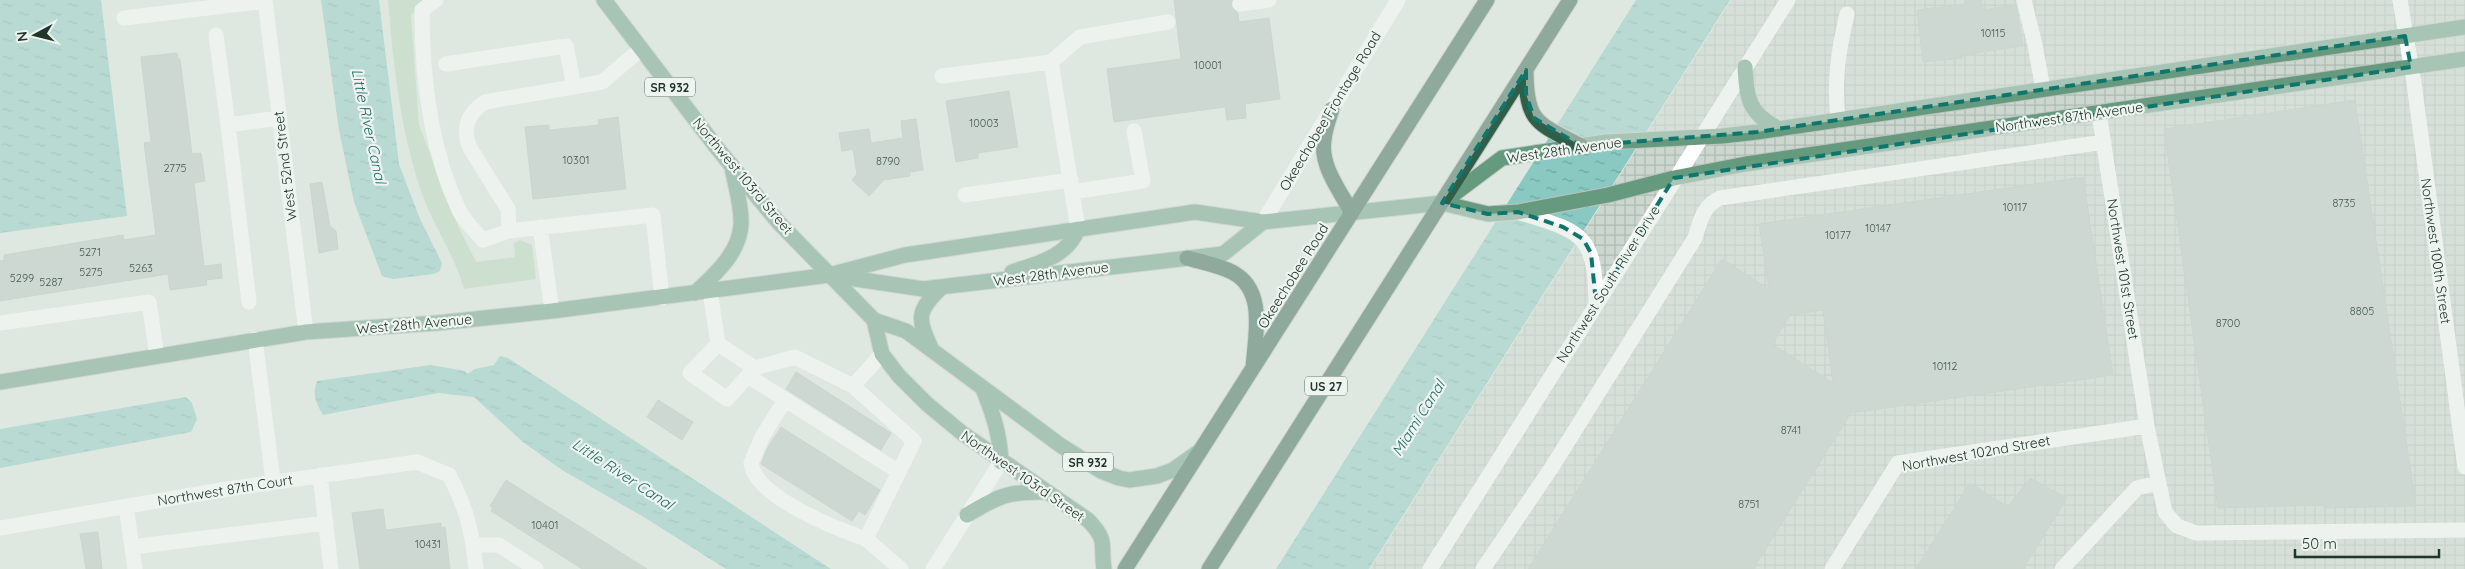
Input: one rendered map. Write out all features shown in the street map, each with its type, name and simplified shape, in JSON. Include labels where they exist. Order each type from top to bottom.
[{"type":"highway","name":"Okeechobee Road","points":[[1125,569],[1487,0]]},
{"type":"highway","name":"US 27","points":[[1210,569],[1570,0]]},
{"type":"highway","points":[[1526,70],[1526,94],[1529,108],[1534,118],[1544,127],[1581,146]]},
{"type":"highway","points":[[1332,109],[1324,138],[1324,158],[1328,170],[1352,213]]},
{"type":"highway","points":[[1187,258],[1230,271],[1242,279],[1249,287],[1255,298],[1256,313],[1253,370]]},
{"type":"main road","name":"Northwest 103rd Street","points":[[604,0],[732,166],[780,223],[829,275],[874,320],[906,331],[982,387]]},
{"type":"main road","points":[[1701,136],[1722,136],[1779,129],[2465,27]]},
{"type":"main road","name":"Northwest 87th Avenue","points":[[1674,178],[1756,163],[2465,59]]},
{"type":"main road","points":[[1745,67],[1750,105],[1766,122],[1779,129]]},
{"type":"main road","name":"West 28th Avenue","points":[[1442,203],[1502,158],[1581,146],[1701,136]]},
{"type":"main road","points":[[702,292],[730,255],[738,240],[741,223],[732,166]]},
{"type":"main road","name":"West 28th Avenue","points":[[0,378],[157,356],[306,332],[437,323],[552,311],[829,275],[905,255],[1195,212],[1262,222],[1442,203],[1488,214],[1518,212],[1608,195],[1674,178]]},
{"type":"main road","name":"West 28th Avenue","points":[[829,275],[923,289],[1223,254],[1262,222]]},
{"type":"main road","points":[[985,282],[1052,258],[1073,242],[1078,229]]},
{"type":"main road","points":[[933,351],[921,327],[920,319],[928,299],[942,287]]},
{"type":"main road","name":"Northwest 103rd Street","points":[[874,320],[882,354],[899,376],[927,404],[1001,462],[1088,520],[1098,531],[1102,539],[1104,569]]},
{"type":"main road","points":[[982,387],[996,419],[1000,438],[1001,462]]},
{"type":"main road","name":"SR 932","points":[[982,387],[1060,445],[1101,471],[1119,478],[1129,480],[1157,476],[1173,470],[1204,447]]},
{"type":"main road","points":[[967,515],[988,502],[1014,492],[1047,492]]},
{"type":"street","points":[[124,18],[265,0]]},
{"type":"street","name":"West 52nd Street","points":[[265,0],[306,332]]},
{"type":"street","points":[[436,0],[422,10],[422,47],[434,142],[460,212],[483,240],[509,231],[653,215],[662,298]]},
{"type":"street","points":[[1240,4],[1269,0]]},
{"type":"street","name":"Northwest South River Drive","points":[[1430,569],[1674,178],[1788,0]]},
{"type":"street","points":[[2024,0],[2043,89]]},
{"type":"street","name":"Northwest 100th Street","points":[[2400,0],[2411,67],[2465,467]]},
{"type":"street","name":"Okeechobee Frontage Road","points":[[1262,222],[1332,109],[1391,2]]},
{"type":"street","points":[[1838,120],[1835,99],[1836,61],[1847,14]]},
{"type":"street","points":[[942,76],[1051,62],[1080,38],[1168,22]]},
{"type":"street","points":[[216,35],[248,302]]},
{"type":"street","points":[[446,64],[566,46],[574,87]]},
{"type":"street","points":[[509,231],[508,209],[470,148],[466,138],[466,127],[469,117],[476,108],[485,102],[602,82],[641,49]]},
{"type":"street","points":[[1051,62],[1078,229]]},
{"type":"street","name":"Northwest 101st Street","points":[[2099,113],[2147,426],[2164,512],[2177,526],[2196,533],[2465,530]]},
{"type":"street","points":[[228,125],[279,118]]},
{"type":"street","points":[[965,195],[1143,181],[1134,131]]},
{"type":"street","points":[[1483,569],[1552,467],[1695,238],[1704,211],[1710,203],[1720,198],[2104,142]]},
{"type":"street","points":[[1518,212],[1563,226],[1583,239],[1594,263],[1596,303]]},
{"type":"street","points":[[540,227],[552,311]]},
{"type":"street","points":[[702,292],[718,344],[785,400],[899,472]]},
{"type":"street","points":[[0,324],[149,302],[157,356]]},
{"type":"street","points":[[255,339],[273,482]]},
{"type":"street","points":[[718,344],[690,373],[727,399],[752,372],[795,357],[853,386],[914,441],[866,539]]},
{"type":"street","points":[[853,386],[882,354]]},
{"type":"street","points":[[785,400],[762,437],[751,463],[756,478],[768,490],[829,525],[866,539],[901,569]]},
{"type":"street","name":"Northwest 102nd Street","points":[[1832,569],[1898,463],[2147,426]]},
{"type":"street","name":"Northwest 87th Court","points":[[0,528],[273,482],[417,462],[449,475],[464,503],[474,545]]},
{"type":"street","points":[[933,569],[1001,462]]},
{"type":"street","points":[[320,475],[331,569]]},
{"type":"street","points":[[2062,569],[2137,488],[2158,483]]},
{"type":"street","points":[[126,506],[135,569]]},
{"type":"street","points":[[132,547],[326,523]]},
{"type":"street","points":[[476,569],[474,545],[500,545],[536,569]]},
{"type":"highlighted area","points":[[2405,36],[2411,67],[1674,178],[1596,303],[1591,253],[1583,239],[1563,227],[1518,212],[1488,214],[1442,203],[1526,70],[1526,94],[1534,118],[1581,146],[1757,132]]},
{"type":"shaded area","points":[[1731,0],[2465,0],[2465,569],[1370,569]]},
{"type":"green space","points":[[388,0],[426,0],[411,15],[419,125],[459,228],[476,262],[515,257],[514,243],[520,240],[532,245],[536,279],[464,289],[460,276],[425,201],[413,165],[398,95]]},
{"type":"water","points":[[0,0],[101,0],[127,216],[0,233]]},
{"type":"water","name":"Little River Canal","points":[[321,0],[379,0],[399,164],[420,219],[442,263],[440,271],[434,274],[393,279],[382,276],[354,202],[339,130]]},
{"type":"water","name":"Miami Canal","points":[[1636,0],[1730,0],[1369,569],[1276,569]]},
{"type":"water","name":"Little River Canal","points":[[500,356],[508,358],[831,569],[726,569],[647,519],[562,470],[523,442],[474,397],[438,393],[323,415],[318,407],[315,391],[317,381],[431,365],[465,371],[467,374],[475,369],[494,365]]},
{"type":"water","points":[[186,397],[192,403],[197,419],[191,432],[0,468],[0,429]]},
{"type":"building","points":[[1174,0],[1232,0],[1231,6],[1238,13],[1239,22],[1269,18],[1280,99],[1245,104],[1246,118],[1227,120],[1225,107],[1114,122],[1107,69],[1181,59]]},
{"type":"building","points":[[1965,0],[1981,0],[1983,10],[2016,5],[2023,46],[1962,55],[1963,58],[1923,62],[1917,10],[1966,4]]},
{"type":"building","points":[[177,53],[178,59],[180,59],[192,154],[201,153],[205,181],[194,183],[204,266],[221,264],[222,278],[206,280],[207,285],[170,290],[168,274],[0,301],[0,261],[4,260],[4,255],[123,235],[124,240],[156,235],[144,143],[151,142],[141,57]]},
{"type":"building","points":[[1009,91],[1018,147],[978,153],[978,158],[956,162],[946,101]]},
{"type":"building","points":[[2355,100],[2416,506],[2324,508],[2323,505],[2218,508],[2164,129]]},
{"type":"building","points":[[618,117],[626,189],[533,199],[525,127],[549,125],[549,130],[599,125],[598,120]]},
{"type":"building","points":[[916,119],[923,170],[910,172],[910,176],[884,180],[869,196],[852,180],[857,174],[853,149],[842,151],[839,133],[869,129],[871,143],[903,138],[901,121]]},
{"type":"building","points":[[2083,177],[2113,375],[1851,413],[1753,569],[1528,569],[1722,259],[1769,289],[1759,224]],"holes":[[[1823,310],[1833,383],[1772,344],[1790,315]]]},
{"type":"building","points":[[322,182],[330,226],[336,231],[338,249],[319,253],[310,184]]},
{"type":"building","points":[[796,372],[891,433],[881,450],[786,389]]},
{"type":"building","points":[[658,400],[693,422],[682,440],[647,417]]},
{"type":"building","points":[[781,427],[880,490],[865,515],[859,511],[852,521],[761,464],[767,449]]},
{"type":"building","points":[[2030,478],[2067,498],[2023,569],[1916,569],[1970,483],[2008,507]]},
{"type":"building","points":[[506,480],[647,569],[582,569],[491,511],[493,508],[490,506]]},
{"type":"building","points":[[383,509],[386,530],[441,523],[441,528],[445,527],[450,569],[360,569],[352,513]]},
{"type":"building","points":[[98,532],[102,569],[86,569],[80,534]]}]
